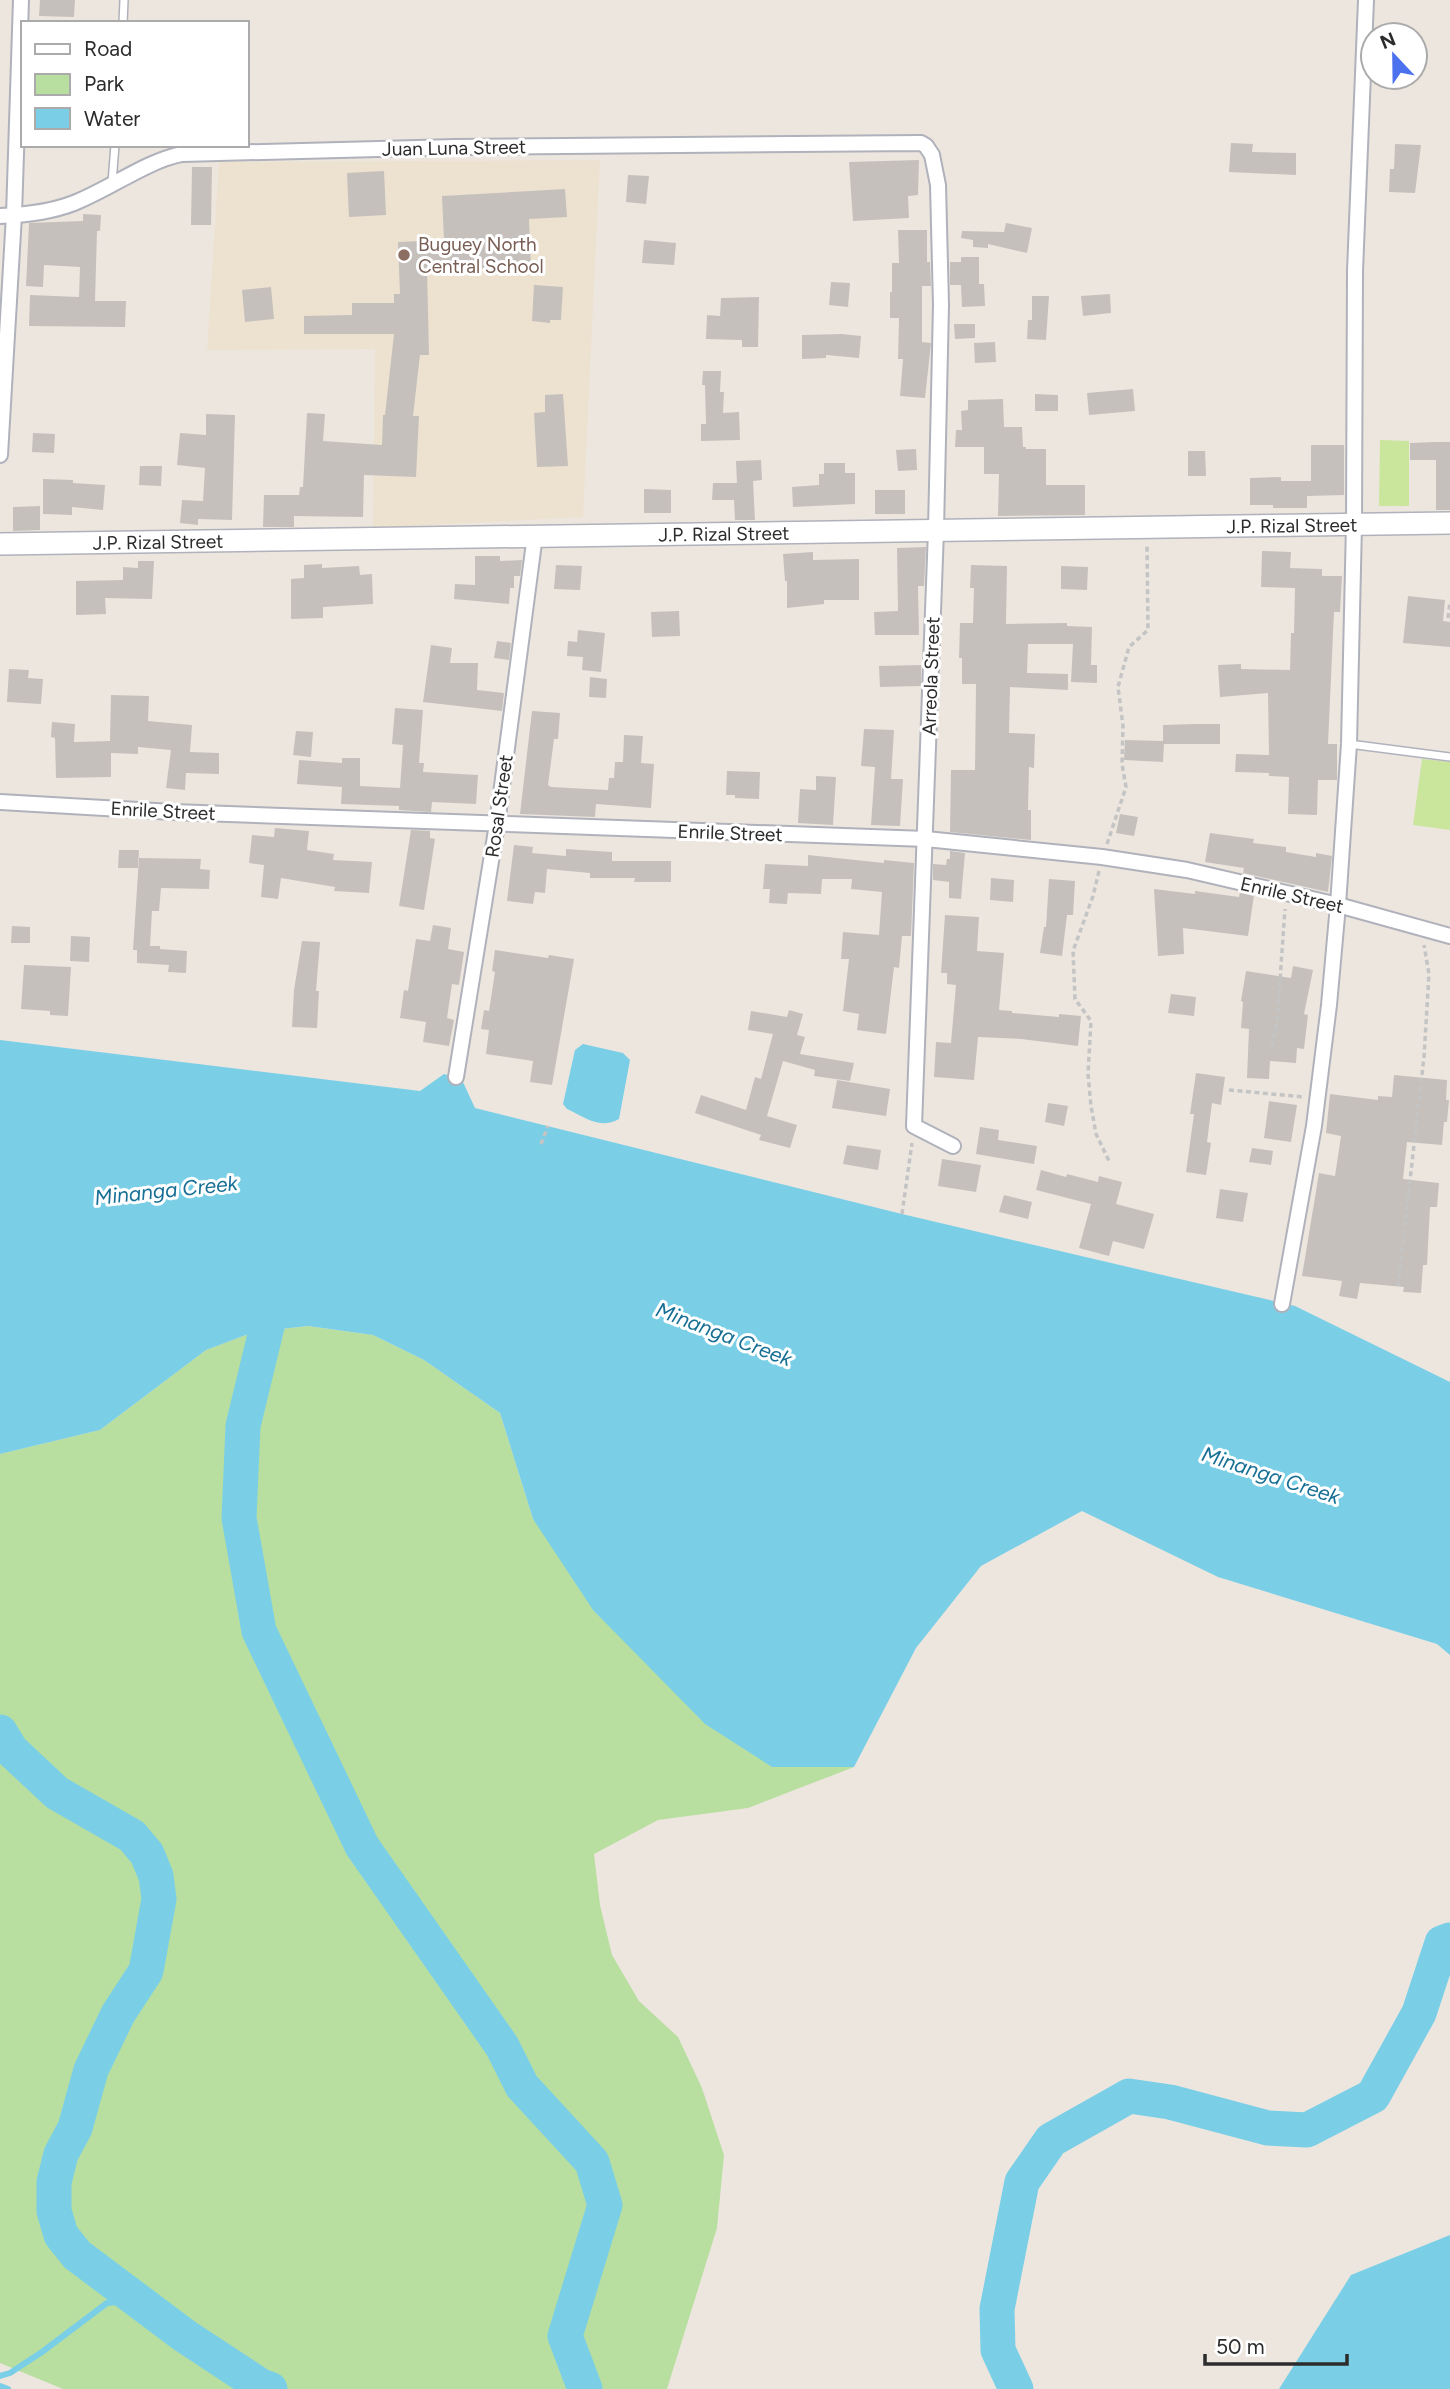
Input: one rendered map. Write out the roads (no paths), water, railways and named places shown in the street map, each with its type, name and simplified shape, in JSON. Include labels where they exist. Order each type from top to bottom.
[{"type":"street","points":[[0,455],[7,215],[21,0]]},
{"type":"street","points":[[1282,1304],[1318,1098],[1338,905],[1349,744],[1354,524],[1355,271],[1366,0]]},
{"type":"street","name":"Juan Luna Street","points":[[7,215],[52,210],[74,203],[162,158],[182,154],[455,147],[920,143]]},
{"type":"street","name":"Arreola Street","points":[[920,143],[926,146],[932,155],[938,185],[941,305],[926,839],[914,1126],[954,1146]]},
{"type":"street","name":"J.P. Rizal Street","points":[[0,544],[1450,523]]},
{"type":"street","name":"Rosal Street","points":[[456,1077],[497,824],[535,535]]},
{"type":"street","name":"Enrile Street","points":[[0,802],[173,812],[926,839],[1102,857],[1186,870],[1338,905],[1450,936]]},
{"type":"lane","points":[[123,21],[124,0]]},
{"type":"lane","points":[[112,184],[115,147]]},
{"type":"lane","points":[[1349,744],[1450,757]]},
{"type":"water","name":"Minanga Creek","points":[[0,1040],[420,1091],[444,1074],[462,1080],[475,1108],[902,1214],[1295,1306],[1450,1382],[1450,1655],[1437,1644],[1218,1577],[1082,1511],[981,1566],[916,1648],[854,1767],[772,1767],[705,1724],[593,1610],[533,1519],[500,1413],[424,1360],[373,1335],[308,1326],[254,1332],[206,1350],[100,1430],[0,1454]]},
{"type":"water","points":[[583,1044],[623,1053],[630,1060],[619,1119],[612,1122],[592,1121],[567,1109],[563,1104],[575,1050]]},
{"type":"water","points":[[1450,2235],[1450,2389],[1279,2389],[1351,2275]]},
{"type":"waterway","points":[[277,1285],[243,1426],[239,1518],[259,1631],[362,1846],[502,2046],[522,2086],[592,2162],[605,2205],[565,2336],[585,2389]]},
{"type":"waterway","points":[[0,1732],[11,1750],[57,1793],[132,1836],[147,1854],[156,1876],[159,1899],[146,1971],[118,2014],[91,2070],[75,2128],[61,2154],[54,2182],[54,2211],[61,2235],[77,2255],[185,2336],[261,2386],[270,2389]]},
{"type":"waterway","points":[[1016,2389],[998,2350],[997,2309],[1022,2182],[1051,2140],[1129,2096],[1170,2102],[1268,2128],[1307,2130],[1373,2096],[1419,2013],[1442,1943],[1450,1940]]},
{"type":"waterway","points":[[0,2376],[10,2373],[42,2352],[107,2303],[138,2300]]},
{"type":"waterway","points":[[0,2386],[8,2389]]},
{"type":"place","name":"Buguey North Central School","points":[[404,255]]}]
